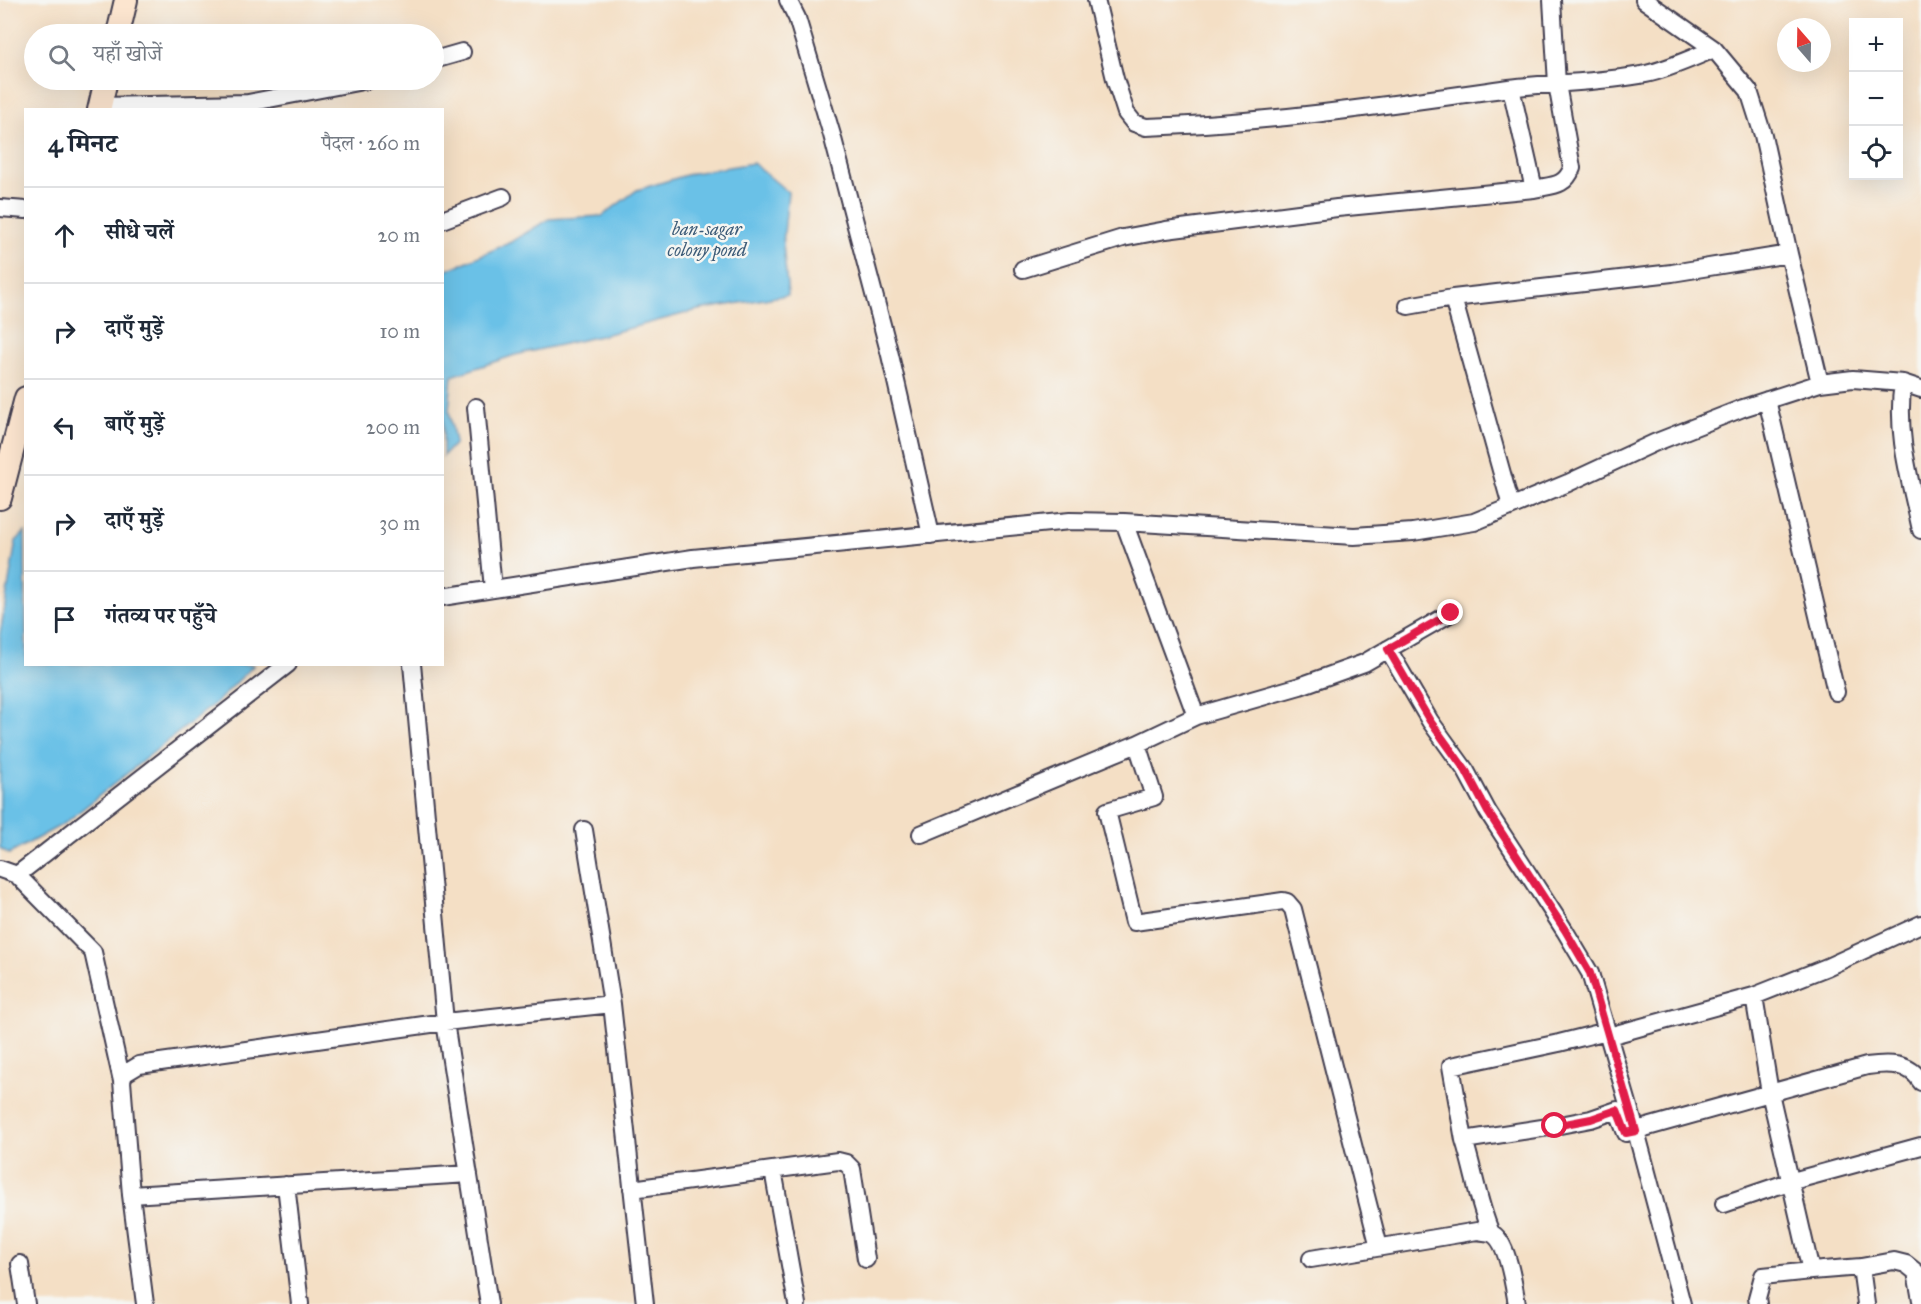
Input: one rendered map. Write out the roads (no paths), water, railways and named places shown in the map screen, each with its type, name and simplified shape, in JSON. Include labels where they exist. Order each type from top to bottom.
[{"type":"main road","points":[[120,24],[126,0]]},
{"type":"main road","points":[[99,108],[104,90]]},
{"type":"main road","points":[[0,498],[24,406]]},
{"type":"street","points":[[788,0],[797,18],[832,135],[890,355],[931,535]]},
{"type":"street","points":[[1096,0],[1115,80],[1126,113],[1134,123],[1146,127],[1286,117],[1511,88],[1646,74],[1714,49]]},
{"type":"street","points":[[1023,269],[1123,238],[1166,230],[1337,208],[1534,189],[1563,182],[1569,178],[1572,168],[1557,84],[1552,0]]},
{"type":"street","points":[[1644,0],[1714,49],[1749,91],[1758,114],[1820,383]]},
{"type":"street","points":[[444,57],[462,52]]},
{"type":"street","points":[[1511,88],[1534,189]]},
{"type":"street","points":[[99,108],[248,103],[316,90]]},
{"type":"street","points":[[444,219],[503,197]]},
{"type":"street","points":[[0,208],[24,210]]},
{"type":"street","points":[[1408,306],[1453,298],[1672,273],[1789,254]]},
{"type":"street","points":[[1453,298],[1511,506]]},
{"type":"street","points":[[444,597],[693,558],[1070,521],[1124,522],[1354,536],[1413,532],[1474,522],[1568,483],[1654,442],[1820,383],[1853,379],[1903,383],[1921,389]]},
{"type":"street","points":[[1903,383],[1900,404],[1902,441],[1921,530]]},
{"type":"street","points":[[1767,400],[1836,692]]},
{"type":"street","points":[[476,407],[493,589]]},
{"type":"street","points":[[1124,522],[1196,716]]},
{"type":"street","points":[[921,834],[1137,744],[1196,716],[1300,687],[1364,663],[1451,613]]},
{"type":"street","points":[[1388,649],[1430,721],[1466,771],[1488,812],[1565,930],[1590,973],[1636,1131],[1682,1304]]},
{"type":"street","points":[[16,875],[285,666]]},
{"type":"street","points":[[412,666],[445,1022],[489,1304]]},
{"type":"street","points":[[1137,744],[1154,796],[1107,811],[1134,922],[1283,901],[1293,909],[1379,1248]]},
{"type":"street","points":[[584,831],[612,1004],[645,1304]]},
{"type":"street","points":[[0,869],[16,875],[93,952],[122,1081],[131,1195],[146,1304]]},
{"type":"street","points":[[1517,1304],[1509,1263],[1497,1238],[1491,1233],[1482,1211],[1464,1140],[1451,1066],[1608,1034],[1754,996],[1827,968],[1921,924]]},
{"type":"street","points":[[1754,996],[1770,1093],[1811,1271]]},
{"type":"street","points":[[122,1081],[124,1074],[139,1065],[445,1022],[612,1004]]},
{"type":"street","points":[[1464,1140],[1591,1119],[1617,1110],[1626,1133],[1867,1066],[1888,1063],[1898,1064],[1920,1079]]},
{"type":"street","points":[[1724,1204],[1789,1182],[1921,1146]]},
{"type":"street","points":[[632,1189],[838,1161],[846,1163],[852,1169],[866,1259]]},
{"type":"street","points":[[773,1170],[796,1304]]},
{"type":"street","points":[[131,1195],[469,1174]]},
{"type":"street","points":[[286,1185],[300,1304]]},
{"type":"street","points":[[1311,1259],[1477,1231],[1491,1233]]},
{"type":"street","points":[[1758,1304],[1757,1298],[1763,1276],[1861,1267],[1894,1261],[1906,1264],[1916,1272],[1921,1300]]},
{"type":"street","points":[[20,1264],[26,1304]]},
{"type":"street","points":[[1861,1267],[1866,1304]]},
{"type":"water","name":"ban-sagar colony pond","points":[[753,163],[788,192],[783,244],[788,295],[698,310],[600,336],[515,355],[452,376],[449,411],[455,443],[444,455],[444,272],[511,242],[549,219],[602,216],[637,190],[693,173]]},
{"type":"water","points":[[24,533],[24,666],[253,666],[219,700],[65,823],[9,854],[0,848],[0,634],[16,541]]}]
